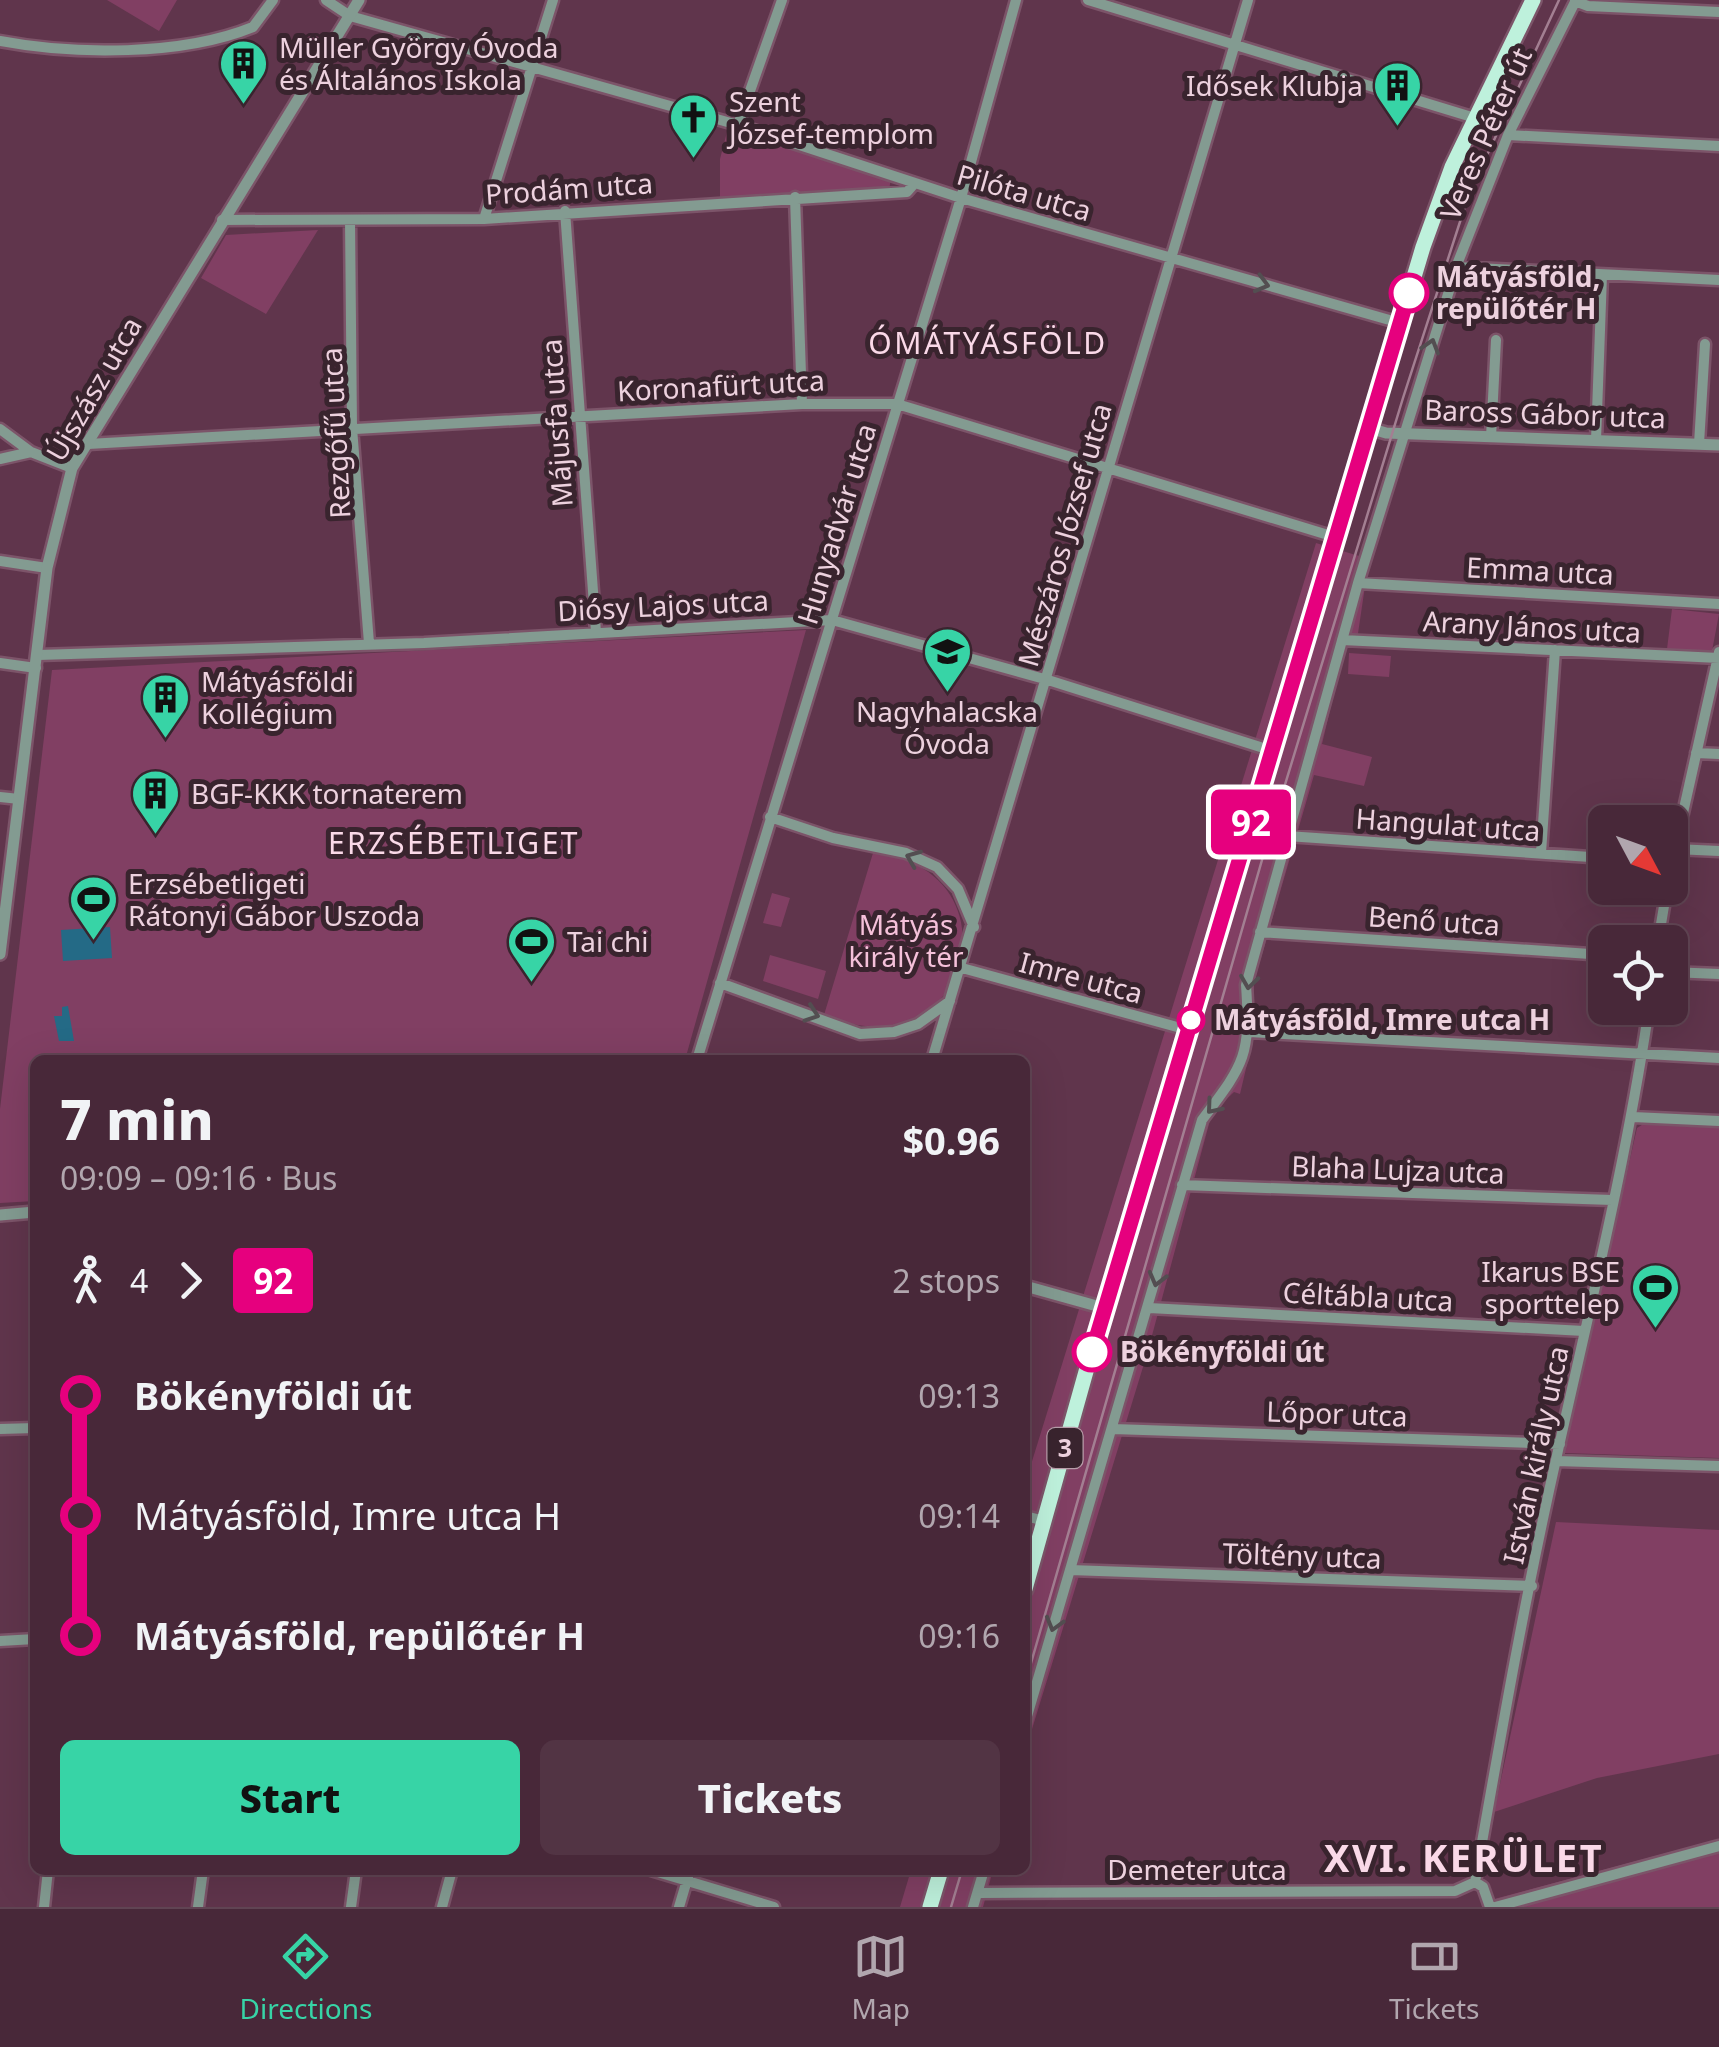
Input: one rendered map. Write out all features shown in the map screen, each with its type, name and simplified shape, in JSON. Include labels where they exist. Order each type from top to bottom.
[{"type":"main road","name":"Veres Péter út","points":[[1030,1571],[1104,1308],[1438,203],[1532,0]]},
{"type":"main road","points":[[930,1907],[940,1875]]},
{"type":"street","points":[[0,41],[96,53],[182,42],[253,28],[273,0]]},
{"type":"street","points":[[326,0],[350,16]]},
{"type":"street","name":"Újszász utca","points":[[0,954],[47,568],[72,468],[359,0]]},
{"type":"street","points":[[484,219],[553,0]]},
{"type":"street","points":[[738,125],[782,0]]},
{"type":"street","name":"Hunyadvár utca","points":[[699,1055],[961,198],[1016,0]]},
{"type":"street","points":[[1088,0],[1475,118]]},
{"type":"street","name":"Mészáros József utca","points":[[962,968],[1168,258],[1248,0]]},
{"type":"street","points":[[1576,0],[1588,6],[1719,12]]},
{"type":"street","name":"Veres Péter út","points":[[1030,1707],[1202,1120],[1230,1088],[1250,1032],[1246,985],[1260,932],[1358,582],[1456,267],[1508,135],[1576,0]]},
{"type":"street","name":"Pilóta utca","points":[[350,16],[738,125],[961,198],[1400,323]]},
{"type":"street","points":[[1508,135],[1719,146]]},
{"type":"street","name":"Prodám utca","points":[[222,220],[484,219],[795,196],[907,192],[916,183]]},
{"type":"street","points":[[795,196],[802,404]]},
{"type":"street","name":"Májusfa utca","points":[[565,211],[596,632]]},
{"type":"street","name":"Rezgőfű utca","points":[[350,220],[352,428],[370,644]]},
{"type":"street","points":[[1456,267],[1719,280]]},
{"type":"street","points":[[1596,440],[1602,274]]},
{"type":"street","points":[[1491,437],[1496,340]]},
{"type":"street","points":[[1699,444],[1704,344]]},
{"type":"street","name":"Koronafürt utca","points":[[88,444],[802,404],[896,404],[1338,538]]},
{"type":"street","name":"Baross Gábor utca","points":[[1370,428],[1403,434],[1719,445]]},
{"type":"street","points":[[0,429],[30,452],[72,468]]},
{"type":"street","points":[[0,459],[30,452]]},
{"type":"street","points":[[0,562],[47,568]]},
{"type":"street","name":"Emma utca","points":[[1358,582],[1719,604]]},
{"type":"street","name":"Diósy Lajos utca","points":[[0,663],[832,620],[1048,680],[1273,751]]},
{"type":"street","name":"Arany János utca","points":[[1342,640],[1719,656]]},
{"type":"street","points":[[1541,854],[1556,650]]},
{"type":"street","points":[[1685,805],[1719,656]]},
{"type":"street","points":[[1696,753],[1719,754]]},
{"type":"street","points":[[0,796],[19,799]]},
{"type":"street","points":[[770,817],[833,838],[906,853],[937,867],[958,889],[974,928]]},
{"type":"street","name":"Hangulat utca","points":[[1288,836],[1588,857]]},
{"type":"street","points":[[1688,850],[1719,851]]},
{"type":"street","name":"Benő utca","points":[[1260,932],[1588,954]]},
{"type":"street","points":[[934,1055],[962,968]]},
{"type":"street","name":"Imre utca","points":[[962,968],[1188,1030]]},
{"type":"street","points":[[1688,973],[1719,974]]},
{"type":"street","points":[[720,983],[860,1034],[894,1032],[918,1024],[950,1001]]},
{"type":"street","name":"István király utca","points":[[1475,1882],[1556,1460],[1632,1116],[1646,1025]]},
{"type":"street","points":[[1250,1032],[1719,1058]]},
{"type":"street","points":[[1632,1116],[1719,1121]]},
{"type":"street","name":"Blaha Lujza utca","points":[[1182,1184],[1612,1200]]},
{"type":"street","points":[[0,1214],[30,1212]]},
{"type":"street","points":[[1030,1287],[1104,1308]]},
{"type":"street","name":"Céltábla utca","points":[[1149,1308],[1584,1331]]},
{"type":"street","points":[[0,1430],[30,1428]]},
{"type":"street","name":"Lőpor utca","points":[[1113,1429],[1560,1444]]},
{"type":"street","points":[[1556,1460],[1719,1466]]},
{"type":"street","points":[[1030,1517],[1045,1521]]},
{"type":"street","name":"Töltény utca","points":[[1070,1570],[1532,1586]]},
{"type":"street","points":[[0,1641],[30,1639]]},
{"type":"street","points":[[1475,1882],[1493,1907],[1719,1846]]},
{"type":"street","points":[[44,1907],[47,1875]]},
{"type":"street","points":[[198,1907],[202,1875]]},
{"type":"street","points":[[351,1907],[355,1875]]},
{"type":"street","points":[[442,1907],[451,1875]]},
{"type":"street","points":[[679,1907],[688,1875],[774,1907]]},
{"type":"street","points":[[974,1907],[983,1875]]},
{"type":"street","name":"Demeter utca","points":[[978,1893],[1455,1891],[1475,1882]]},
{"type":"green space","points":[[107,0],[177,0],[159,31]]},
{"type":"green space","points":[[729,124],[891,178],[889,190],[720,200],[720,159]]},
{"type":"green space","points":[[318,230],[266,314],[201,278],[226,235]]},
{"type":"green space","points":[[1316,543],[1369,559],[1356,647],[1345,647],[1322,744],[1372,757],[1364,786],[1314,775],[1254,982],[1253,1039],[1240,1094],[1234,1092],[1212,1113],[1147,1354],[1030,1736],[1030,1468]]},
{"type":"green space","points":[[1672,609],[1719,614],[1712,651],[1667,649]]},
{"type":"green space","points":[[806,630],[686,1055],[30,1055],[30,1201],[0,1203],[0,1109],[52,670]]},
{"type":"green space","points":[[1349,653],[1391,656],[1389,677],[1348,674]]},
{"type":"green space","name":"Mátyás király tér","points":[[873,853],[910,862],[941,883],[958,912],[963,944],[956,976],[937,1003],[909,1021],[871,1027],[824,1015]]},
{"type":"green space","points":[[772,893],[790,898],[781,927],[763,923]]},
{"type":"green space","points":[[770,955],[826,971],[818,999],[763,981]]},
{"type":"green space","name":"Ikarus BSE sporttelep","points":[[1645,1123],[1719,1127],[1719,1458],[1564,1453],[1637,1128]]},
{"type":"green space","points":[[1556,1522],[1719,1530],[1719,1754],[1597,1778],[1494,1812]]},
{"type":"green space","points":[[1719,1839],[1719,1907],[1482,1907],[1483,1902]]},
{"type":"green space","points":[[910,1875],[992,1875],[983,1907],[900,1907]]},
{"type":"water","points":[[110,927],[112,958],[63,961],[61,930]]},
{"type":"water","points":[[68,1006],[74,1041],[59,1041],[54,1016],[62,1016],[62,1007]]},
{"type":"tram line","points":[[1030,1667],[1262,860],[1403,398],[1469,194],[1559,0]]},
{"type":"tram line","points":[[951,1907],[961,1875]]},
{"type":"bus line","name":"92","points":[[1092,1352],[1409,293]]},
{"type":"place","name":"Müller György Óvoda és Általános Iskola","points":[[244,106]]},
{"type":"place","name":"Idősek Klubja","points":[[1398,128]]},
{"type":"place","name":"Szent József-templom","points":[[694,160]]},
{"type":"place","name":"Mátyásföld, repülőtér H","points":[[1409,293]]},
{"type":"place","name":"Nagyhalacska Óvoda","points":[[947,694]]},
{"type":"place","name":"Mátyásföldi Kollégium","points":[[166,740]]},
{"type":"place","name":"BGF-KKK tornaterem","points":[[156,836]]},
{"type":"place","name":"Erzsébetligeti Rátonyi Gábor Uszoda","points":[[93,942]]},
{"type":"place","name":"Tai chi","points":[[532,984]]},
{"type":"place","name":"Mátyásföld, Imre utca H","points":[[1191,1020]]},
{"type":"place","name":"Ikarus BSE sporttelep","points":[[1655,1330]]},
{"type":"place","name":"Bökényföldi út","points":[[1092,1352]]},
{"type":"district","name":"ÓMÁTYÁSFÖLD","points":[[988,344]]},
{"type":"district","name":"ERZSÉBETLIGET","points":[[454,844]]},
{"type":"district","name":"XVI. KERÜLET","points":[[1464,1859]]}]
